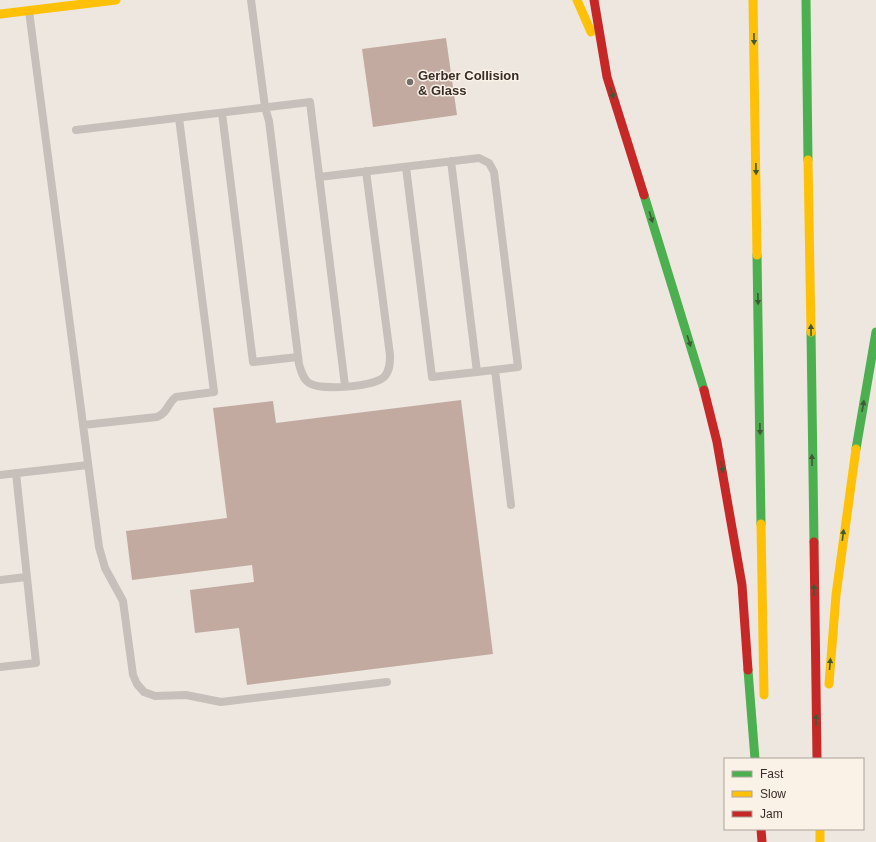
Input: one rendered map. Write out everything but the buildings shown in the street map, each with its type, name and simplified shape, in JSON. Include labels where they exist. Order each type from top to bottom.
[{"type":"main road","points":[[0,14],[29,10],[44,4],[116,0]]},
{"type":"main road","points":[[577,0],[606,67],[697,365],[717,442],[742,585],[755,758]]},
{"type":"main road","points":[[594,0],[606,67]]},
{"type":"main road","points":[[754,0],[764,703]]},
{"type":"main road","points":[[806,0],[817,758]]},
{"type":"main road","points":[[828,691],[837,578],[846,508],[876,332]]},
{"type":"main road","points":[[824,758],[826,729]]},
{"type":"main road","points":[[761,830],[762,842]]},
{"type":"main road","points":[[766,830],[767,842]]},
{"type":"main road","points":[[819,830],[819,842]]},
{"type":"lane","points":[[251,0],[265,107],[269,121],[298,357],[302,375],[309,383],[325,388],[376,382],[385,377],[390,366],[390,355],[366,172]]},
{"type":"lane","points":[[29,10],[101,557],[105,568],[123,601],[133,675],[137,684],[144,692],[155,696],[186,696],[221,702],[234,702],[387,682]]},
{"type":"lane","points":[[76,130],[310,102],[345,386]]},
{"type":"lane","points":[[222,112],[253,362],[298,357]]},
{"type":"lane","points":[[83,425],[157,417],[166,411],[172,399],[176,397],[214,392],[180,118]]},
{"type":"lane","points":[[319,177],[478,158],[489,163],[494,172],[518,367],[432,377],[406,167]]},
{"type":"lane","points":[[450,161],[477,372]]},
{"type":"lane","points":[[495,370],[512,505]]},
{"type":"lane","points":[[0,475],[88,465]]},
{"type":"lane","points":[[0,667],[36,663],[16,473]]},
{"type":"lane","points":[[0,580],[27,577]]},
{"type":"traffic: fast","points":[[806,0],[808,160]]},
{"type":"traffic: fast","points":[[644,195],[704,390]]},
{"type":"traffic: fast","points":[[757,255],[761,524]]},
{"type":"traffic: fast","points":[[811,332],[814,542]]},
{"type":"traffic: fast","points":[[856,449],[876,332]]},
{"type":"traffic: fast","points":[[748,670],[755,758]]},
{"type":"traffic: slow","points":[[0,14],[116,0]]},
{"type":"traffic: slow","points":[[577,0],[591,32]]},
{"type":"traffic: slow","points":[[753,0],[757,255]]},
{"type":"traffic: slow","points":[[808,160],[811,332]]},
{"type":"traffic: slow","points":[[829,684],[836,595],[856,449]]},
{"type":"traffic: slow","points":[[761,524],[764,695]]},
{"type":"traffic: slow","points":[[820,830],[820,842]]},
{"type":"traffic: jam","points":[[594,0],[607,77],[644,195]]},
{"type":"traffic: jam","points":[[704,390],[717,442],[742,585],[748,670]]},
{"type":"traffic: jam","points":[[814,542],[817,758]]},
{"type":"traffic: jam","points":[[761,830],[762,842]]},
{"type":"place","name":"Gerber Collision & Glass","points":[[410,82]]}]
